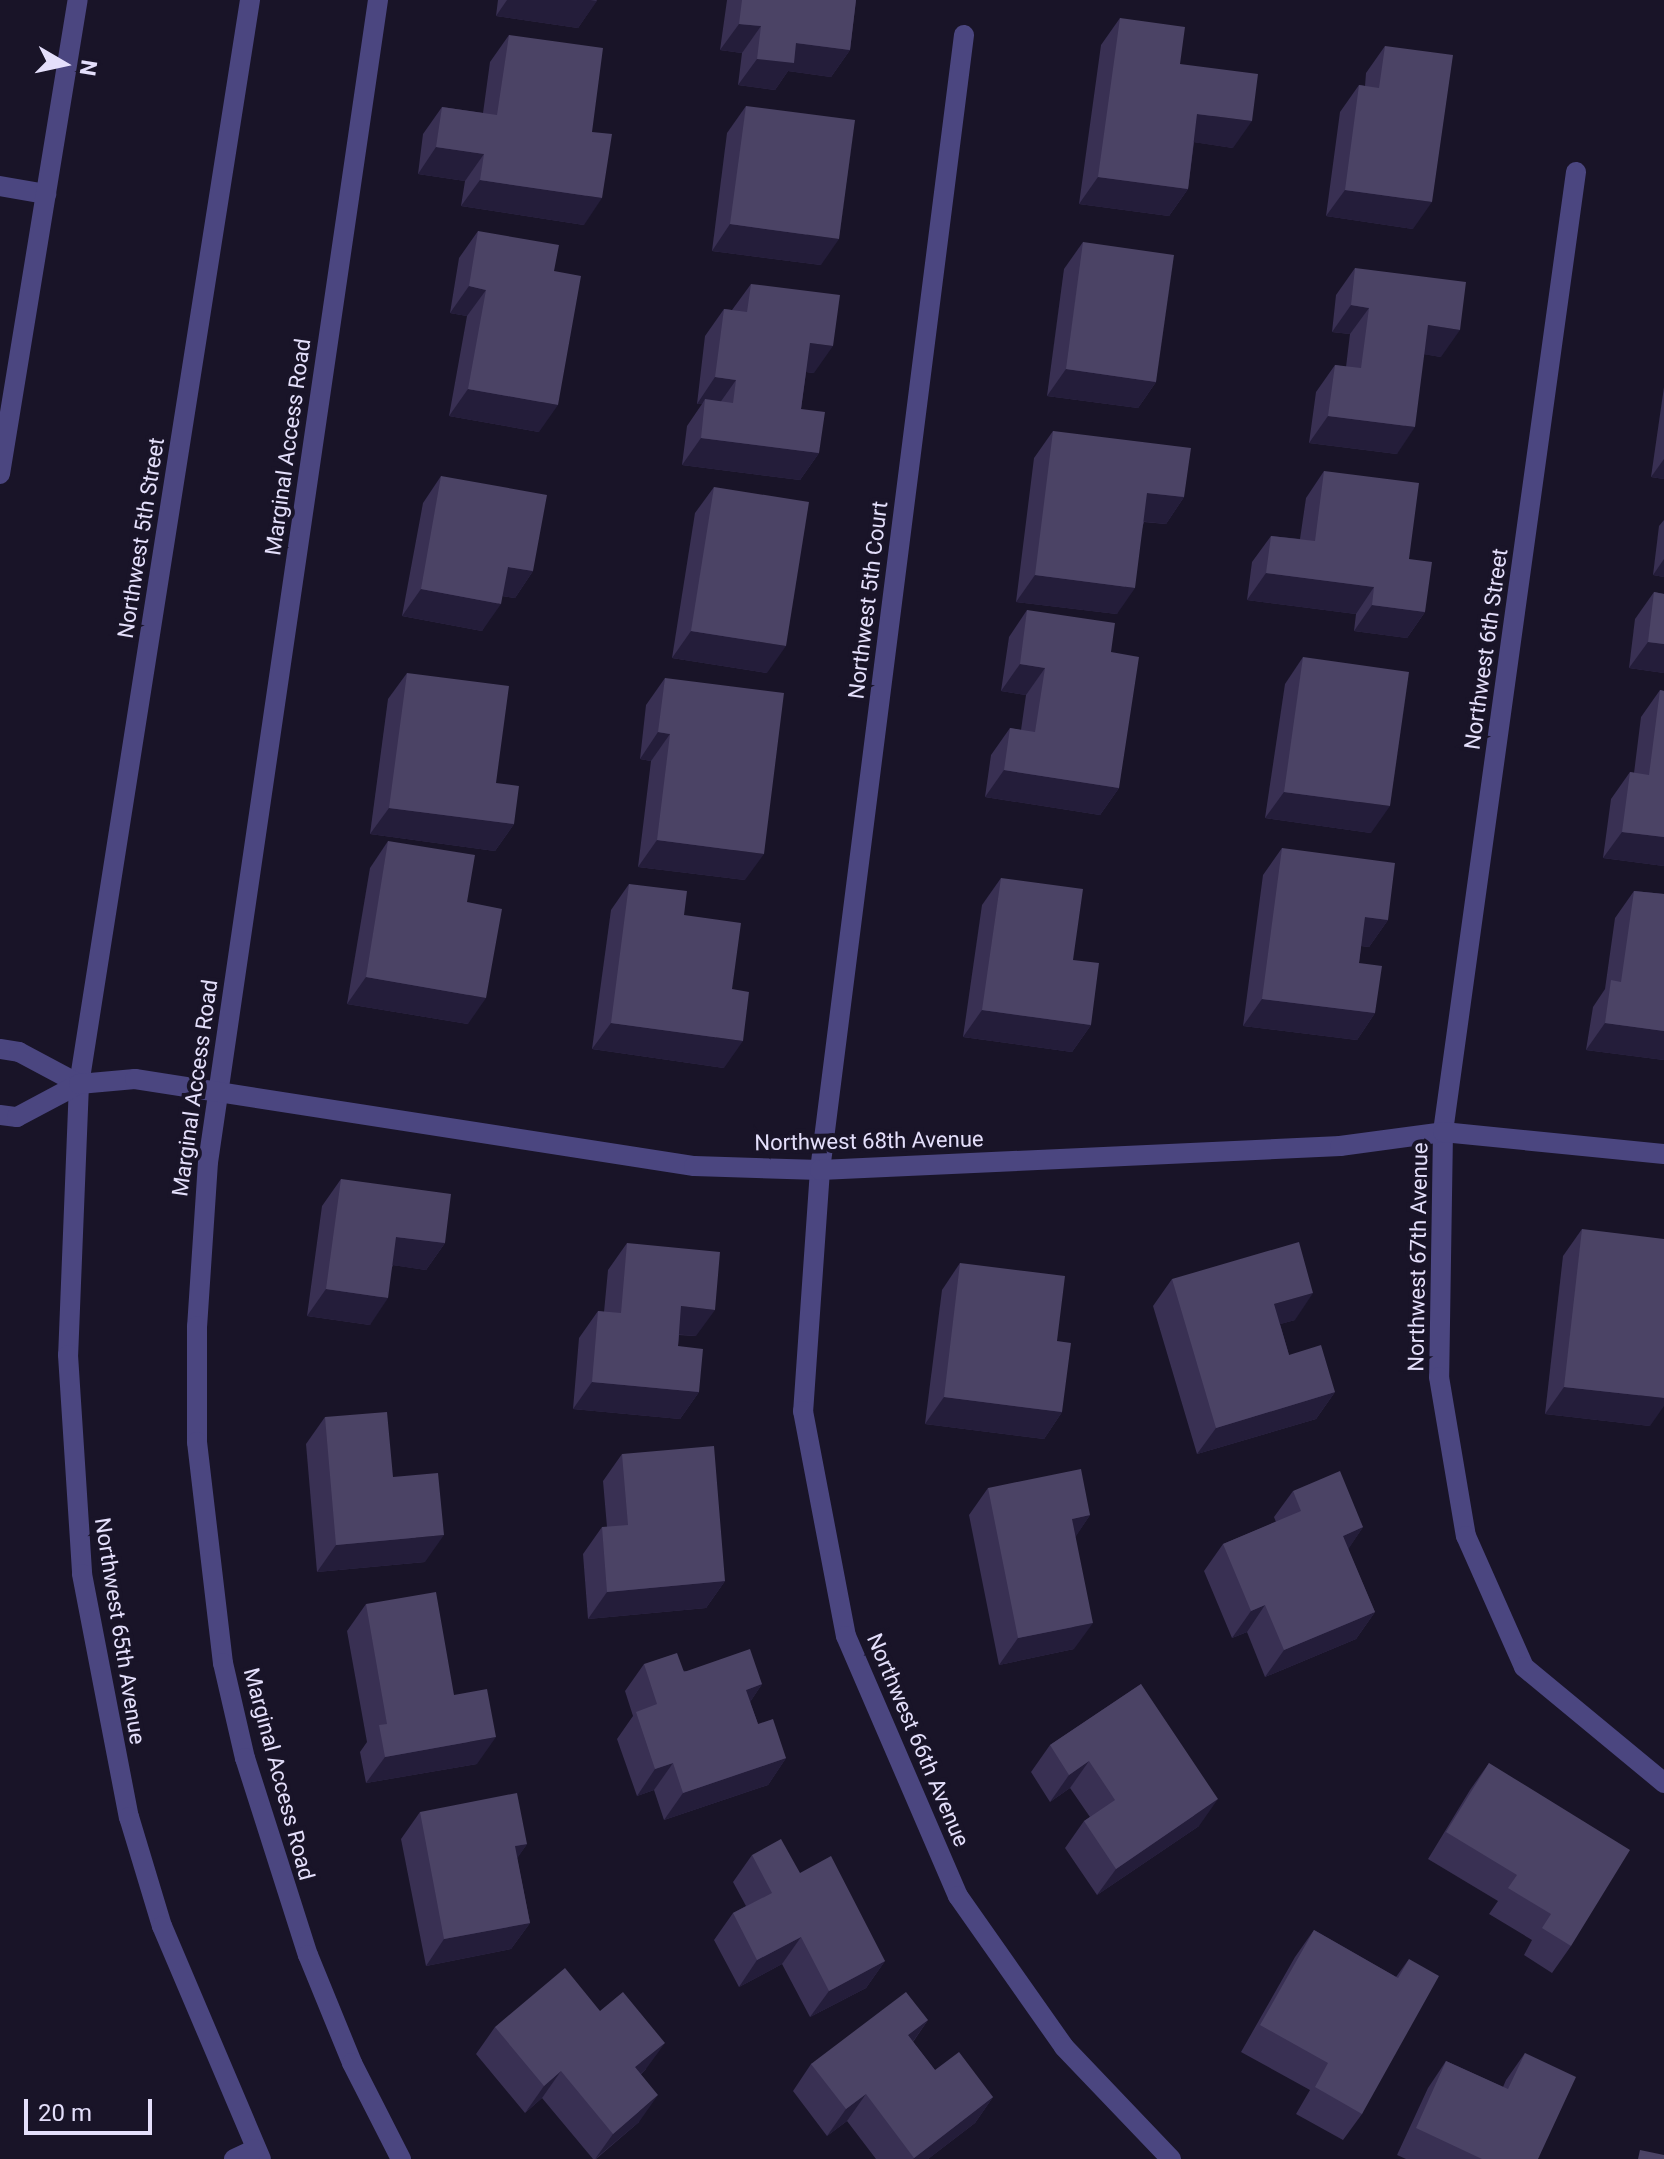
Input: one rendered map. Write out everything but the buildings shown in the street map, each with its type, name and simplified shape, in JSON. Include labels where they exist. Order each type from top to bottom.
[{"type":"street","points":[[0,474],[78,0]]},
{"type":"street","name":"Northwest 5th Street","points":[[79,1084],[250,0]]},
{"type":"street","name":"Marginal Access Road","points":[[378,0],[217,1090],[201,1233],[197,1442],[223,1663],[268,1841],[308,1955],[352,2063],[401,2159]]},
{"type":"street","name":"Northwest 5th Court","points":[[820,1170],[964,35]]},
{"type":"street","name":"Northwest 6th Street","points":[[1443,1132],[1576,172]]},
{"type":"street","points":[[0,186],[46,194]]},
{"type":"street","points":[[0,1049],[19,1052],[79,1084]]},
{"type":"street","name":"Northwest 68th Avenue","points":[[0,1115],[17,1117],[79,1084],[135,1079],[694,1166],[820,1170],[1340,1146],[1443,1132],[1664,1154]]},
{"type":"street","name":"Northwest 65th Avenue","points":[[79,1084],[70,1262],[71,1460],[103,1698],[129,1817],[162,1926],[258,2154]]},
{"type":"street","name":"Northwest 67th Avenue","points":[[1443,1132],[1439,1377],[1466,1536],[1524,1667],[1664,1783]]},
{"type":"street","name":"Northwest 66th Avenue","points":[[820,1170],[803,1411],[846,1636],[958,1896],[1064,2047],[1171,2159]]},
{"type":"street","points":[[234,2159],[258,2154]]}]
